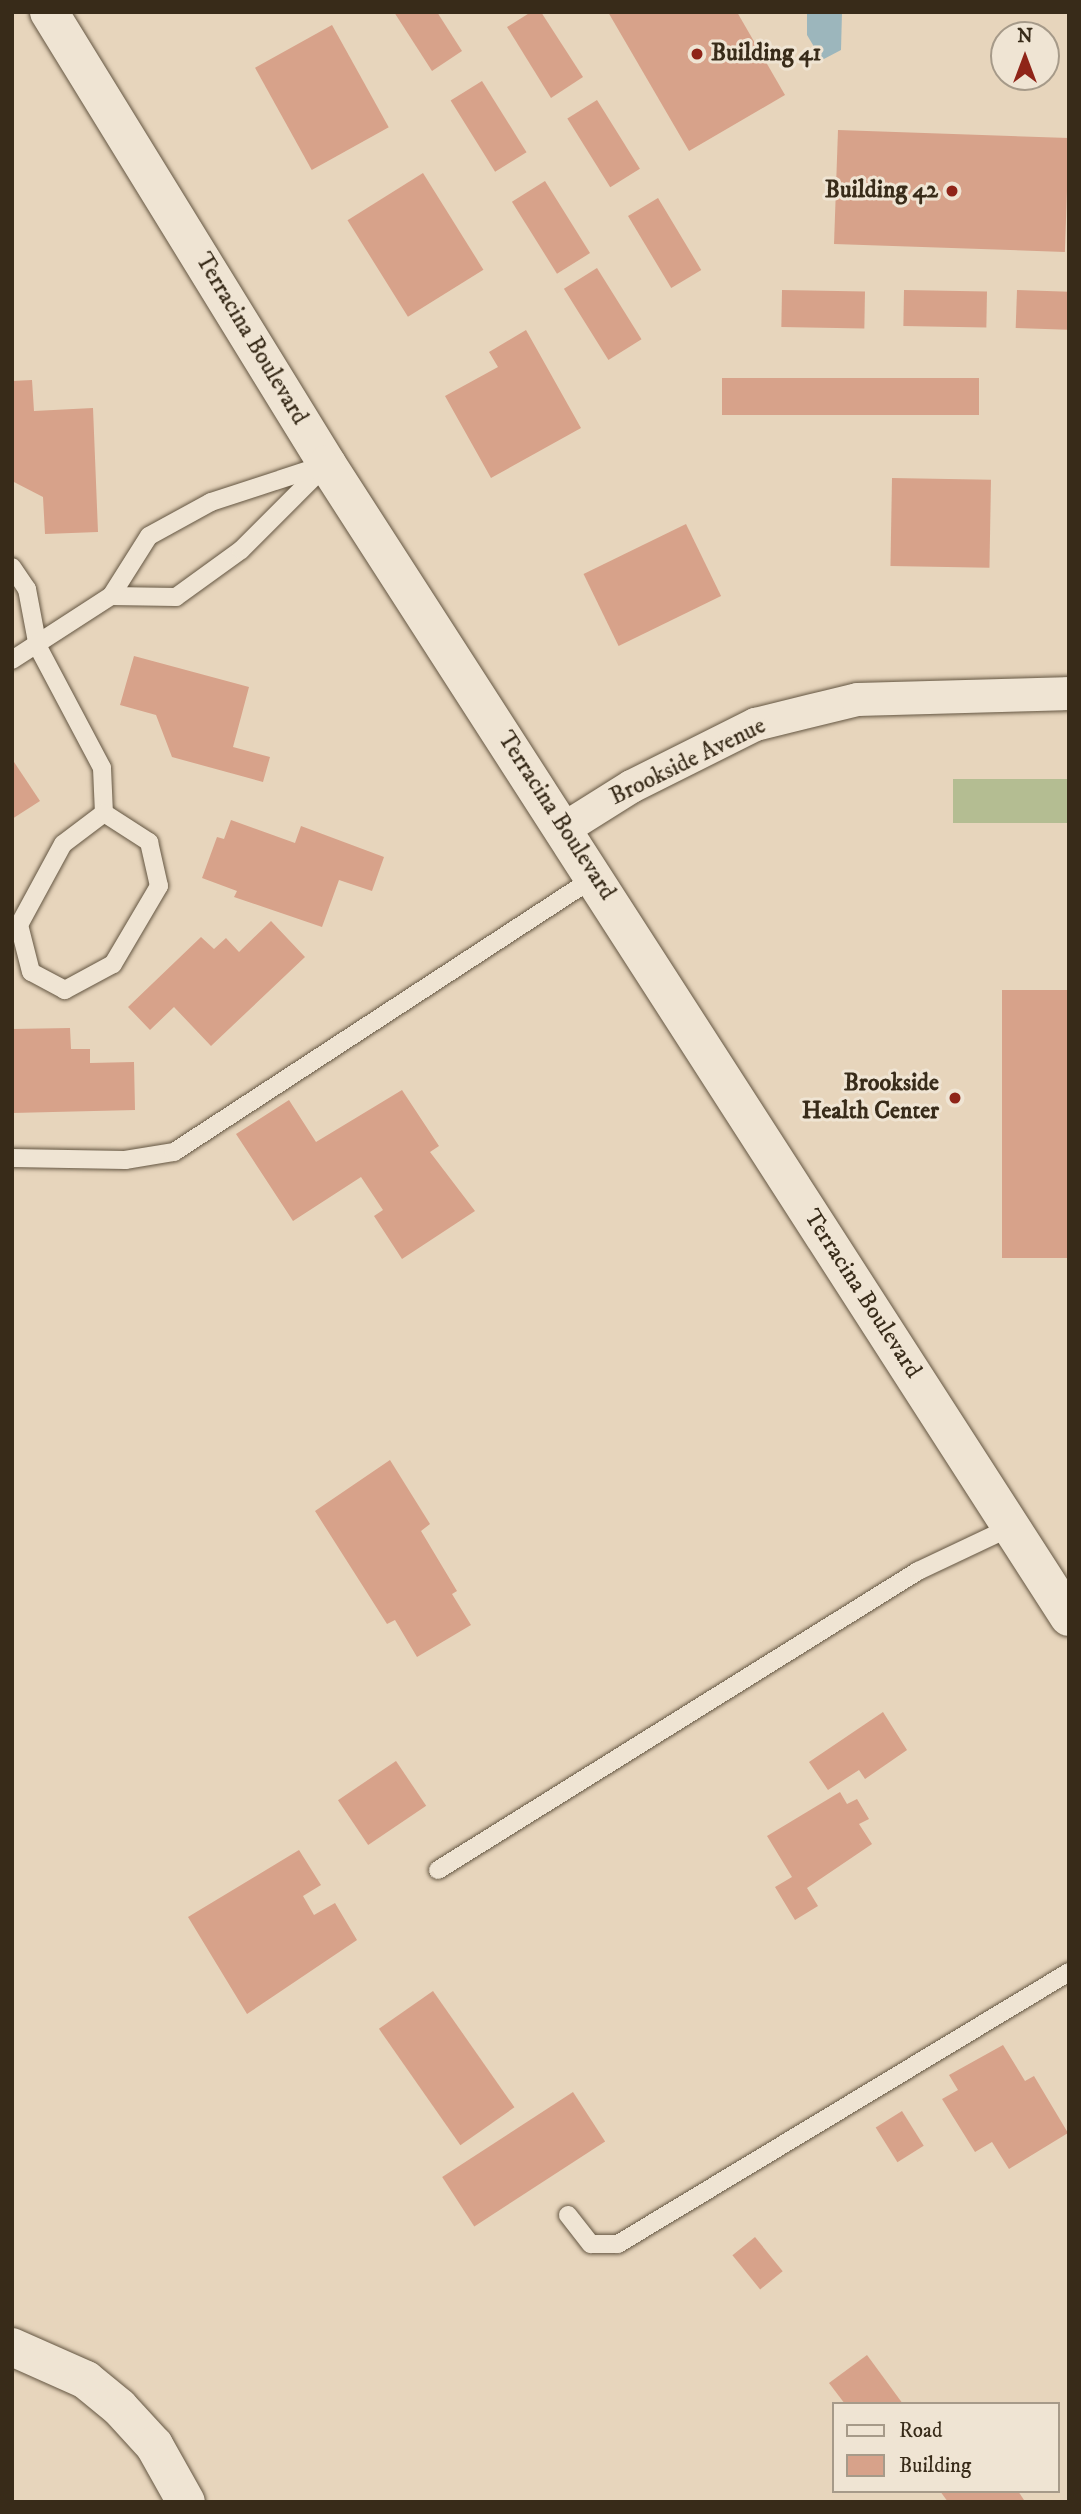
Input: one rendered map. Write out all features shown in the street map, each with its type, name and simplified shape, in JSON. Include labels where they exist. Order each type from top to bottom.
[{"type":"main road","name":"Terracina Boulevard","points":[[49,12],[327,464],[596,877],[1069,1617]]},
{"type":"main road","points":[[12,2347],[86,2381],[119,2407],[154,2445],[186,2502]]},
{"type":"street","name":"Brookside Avenue","points":[[564,828],[631,786],[755,724],[857,699],[1069,693]]},
{"type":"lane","points":[[111,596],[176,597],[241,550],[327,464]]},
{"type":"lane","points":[[12,660],[37,647],[111,596],[149,536],[211,502],[327,464]]},
{"type":"lane","points":[[12,567],[27,589],[37,647],[102,768],[104,813]]},
{"type":"lane","points":[[104,813],[149,842],[159,886],[113,964],[65,990],[31,972],[19,925],[63,844],[104,813]]},
{"type":"lane","points":[[12,1158],[125,1160],[174,1152],[596,877]]},
{"type":"lane","points":[[438,1870],[918,1571],[1011,1527]]},
{"type":"lane","points":[[568,2215],[591,2244],[618,2244],[1069,1972]]},
{"type":"green space","points":[[953,779],[1069,779],[1069,823],[953,823]]},
{"type":"water","points":[[807,12],[842,12],[841,50],[822,60],[807,35]]},
{"type":"building","points":[[394,12],[437,12],[462,51],[432,71]]},
{"type":"building","points":[[531,12],[541,12],[583,77],[551,98],[507,27]]},
{"type":"building","name":"Building 41","points":[[608,12],[737,12],[785,95],[689,151]]},
{"type":"building","points":[[332,25],[389,127],[312,170],[255,68]]},
{"type":"building","points":[[482,81],[527,152],[495,172],[451,101]]},
{"type":"building","points":[[597,100],[640,169],[610,187],[567,119]]},
{"type":"building","name":"Building 42","points":[[838,130],[1069,138],[1065,252],[834,244]]},
{"type":"building","points":[[423,173],[483,270],[408,317],[348,220]]},
{"type":"building","points":[[545,181],[590,253],[557,274],[512,202]]},
{"type":"building","points":[[658,198],[701,270],[671,288],[628,216]]},
{"type":"building","points":[[597,268],[642,339],[608,360],[564,289]]},
{"type":"building","points":[[782,290],[865,291],[864,328],[781,327]]},
{"type":"building","points":[[904,290],[987,291],[986,327],[903,326]]},
{"type":"building","points":[[1017,290],[1069,292],[1068,330],[1016,328]]},
{"type":"building","points":[[526,330],[581,428],[491,478],[445,396],[498,367],[489,352]]},
{"type":"building","points":[[722,378],[979,378],[979,415],[722,415]]},
{"type":"building","points":[[32,380],[34,411],[93,408],[98,532],[45,534],[43,497],[12,481],[12,381]]},
{"type":"building","points":[[892,478],[991,480],[989,568],[890,566]]},
{"type":"building","points":[[686,524],[721,596],[619,646],[584,574]]},
{"type":"building","points":[[134,656],[249,687],[233,747],[270,757],[263,782],[172,757],[156,715],[120,705]]},
{"type":"building","points":[[12,759],[40,801],[12,819]]},
{"type":"building","points":[[231,820],[295,843],[301,826],[384,857],[372,891],[339,880],[322,927],[234,897],[237,891],[202,878],[217,837],[224,839]]},
{"type":"building","points":[[271,921],[305,957],[211,1046],[174,1007],[150,1030],[128,1007],[201,937],[214,949],[226,938],[239,952]]},
{"type":"building","points":[[1002,990],[1069,990],[1069,1258],[1002,1258]]},
{"type":"building","points":[[70,1028],[71,1049],[90,1049],[90,1063],[134,1062],[135,1110],[12,1113],[12,1029]]},
{"type":"building","points":[[402,1090],[439,1146],[430,1152],[475,1211],[402,1259],[374,1216],[383,1210],[361,1177],[293,1221],[236,1134],[289,1100],[316,1142]]},
{"type":"building","points":[[390,1460],[430,1524],[421,1531],[457,1591],[452,1594],[471,1625],[417,1657],[395,1620],[387,1624],[315,1511]]},
{"type":"building","points":[[883,1712],[907,1750],[865,1779],[859,1770],[828,1790],[809,1762]]},
{"type":"building","points":[[396,1761],[426,1806],[368,1845],[338,1800]]},
{"type":"building","points":[[840,1792],[847,1804],[857,1799],[869,1819],[859,1824],[872,1844],[807,1888],[818,1906],[795,1920],[775,1887],[792,1877],[767,1836]]},
{"type":"building","points":[[299,1850],[321,1885],[303,1896],[314,1915],[335,1903],[357,1940],[247,2014],[188,1917]]},
{"type":"building","points":[[433,1991],[514,2107],[460,2145],[379,2029]]},
{"type":"building","points":[[1003,2045],[1025,2081],[1034,2076],[1068,2133],[1009,2169],[992,2142],[975,2152],[942,2099],[958,2090],[949,2075]]},
{"type":"building","points":[[573,2092],[605,2141],[474,2226],[442,2177]]},
{"type":"building","points":[[902,2111],[924,2146],[897,2162],[876,2127]]},
{"type":"building","points":[[755,2237],[783,2271],[760,2289],[732,2255]]},
{"type":"building","points":[[867,2355],[902,2402],[843,2402],[829,2383]]},
{"type":"building","points":[[941,2493],[1019,2493],[1024,2500],[948,2502]]},
{"type":"place","name":"Building 41","points":[[697,54]]},
{"type":"place","name":"Building 42","points":[[952,191]]},
{"type":"place","name":"Brookside Health Center","points":[[955,1098]]}]
